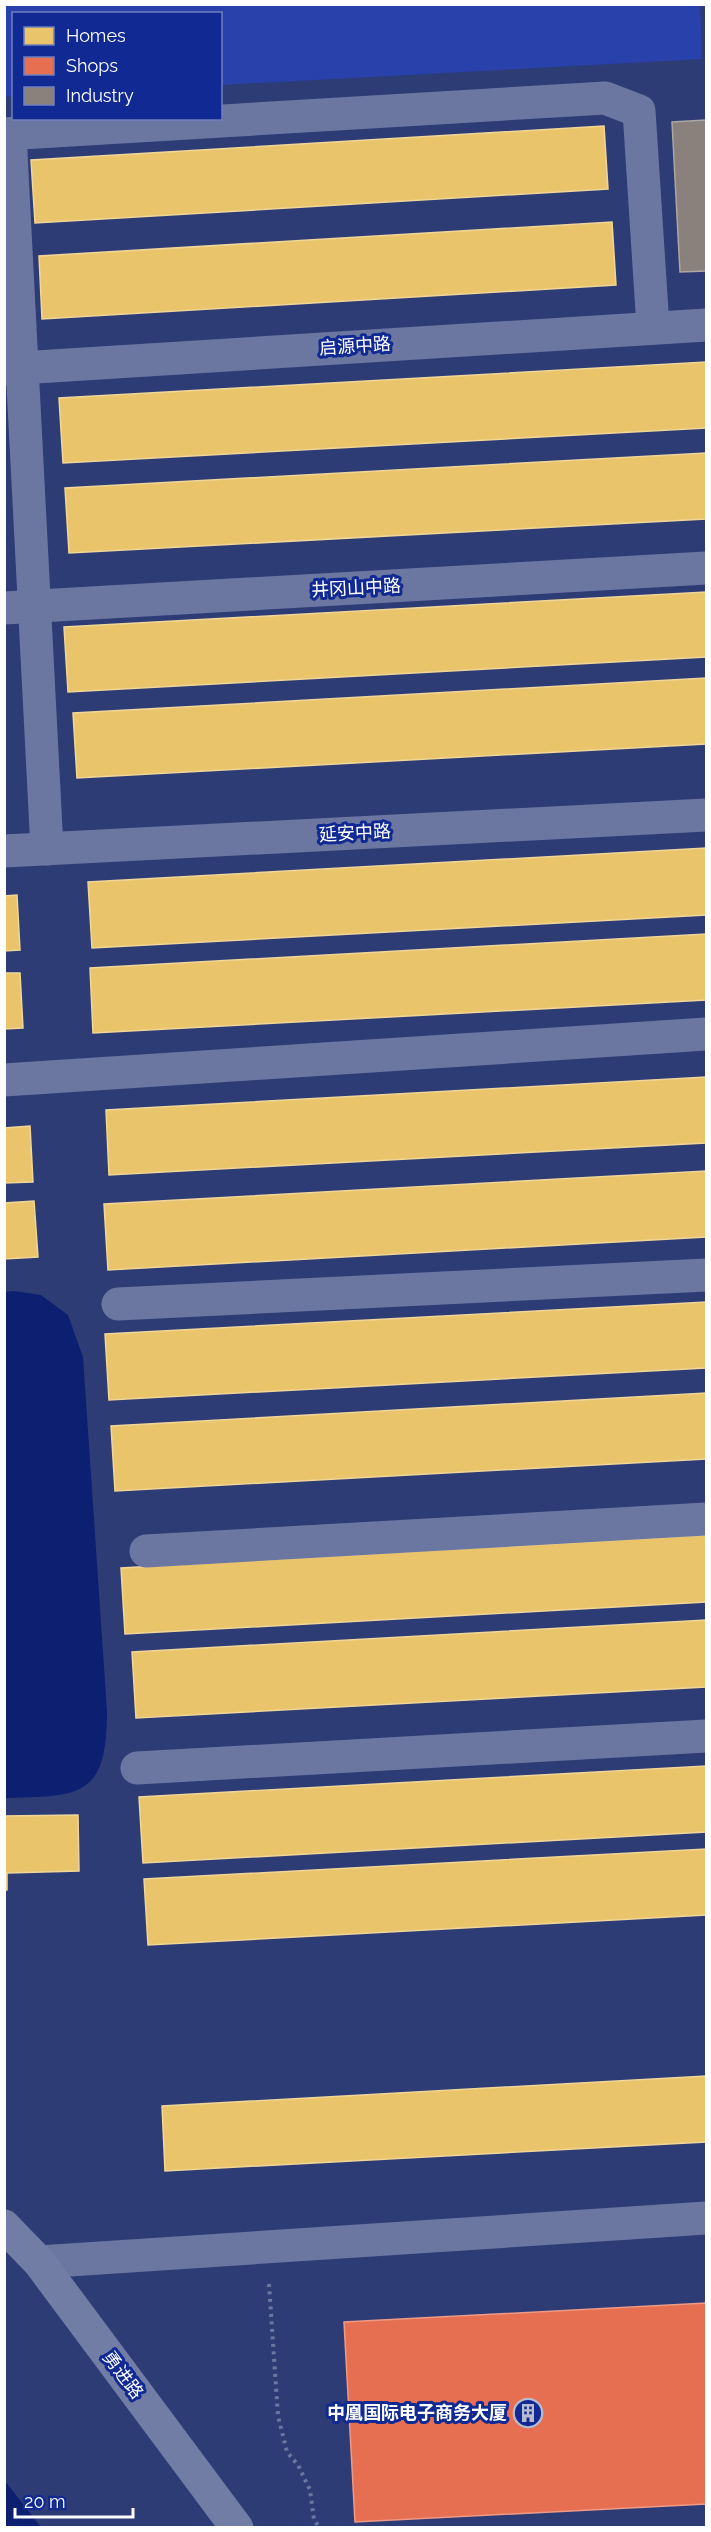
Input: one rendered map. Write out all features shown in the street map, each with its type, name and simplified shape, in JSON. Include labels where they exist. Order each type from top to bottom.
[{"type":"street","points":[[47,849],[19,608],[7,134],[606,98],[639,111],[653,327]]},
{"type":"street","name":"启源中路","points":[[14,369],[706,325]]},
{"type":"street","name":"井冈山中路","points":[[19,608],[706,568]]},
{"type":"street","name":"延安中路","points":[[4,851],[706,815]]},
{"type":"street","points":[[4,1080],[706,1034]]},
{"type":"street","points":[[118,1304],[706,1275]]},
{"type":"street","points":[[146,1551],[706,1519]]},
{"type":"street","points":[[137,1768],[706,1736]]},
{"type":"street","points":[[39,2262],[706,2218]]},
{"type":"street","name":"勇进路","points":[[4,2226],[39,2262],[237,2528]]},
{"type":"path","points":[[267,2247],[278,2416],[287,2452],[298,2465],[310,2490],[314,2520],[320,2528]]},
{"type":"shaded area","points":[[5,4],[700,5],[702,59],[222,85],[222,12],[12,12],[12,96],[5,97]]},
{"type":"shaded area","points":[[14,1291],[41,1295],[68,1315],[83,1357],[107,1711],[106,1740],[102,1761],[95,1776],[84,1786],[70,1793],[53,1796],[5,1798],[4,1292]]},
{"type":"shaded area","points":[[5,2481],[41,2527],[5,2527]]},
{"type":"building: Homes","points":[[604,126],[608,189],[35,223],[31,160]]},
{"type":"building: Homes","points":[[612,222],[616,285],[42,319],[39,256]]},
{"type":"building: Homes","points":[[706,362],[706,428],[63,463],[59,398]]},
{"type":"building: Homes","points":[[706,453],[706,519],[69,553],[65,488]]},
{"type":"building: Homes","points":[[706,592],[706,657],[68,692],[64,627]]},
{"type":"building: Homes","points":[[706,678],[706,744],[77,778],[73,713]]},
{"type":"building: Homes","points":[[706,848],[706,915],[92,948],[88,882]]},
{"type":"building: Homes","points":[[17,895],[20,950],[4,951],[4,896]]},
{"type":"building: Homes","points":[[706,934],[706,1000],[93,1033],[90,968]]},
{"type":"building: Homes","points":[[4,973],[20,973],[23,1028],[4,1029]]},
{"type":"building: Homes","points":[[706,1077],[706,1143],[109,1175],[106,1110]]},
{"type":"building: Homes","points":[[30,1126],[33,1182],[4,1183],[4,1128]]},
{"type":"building: Homes","points":[[706,1171],[706,1237],[108,1270],[104,1204]]},
{"type":"building: Homes","points":[[34,1201],[38,1257],[4,1259],[4,1203]]},
{"type":"building: Homes","points":[[706,1302],[706,1368],[109,1400],[105,1334]]},
{"type":"building: Homes","points":[[706,1393],[706,1459],[115,1491],[111,1426]]},
{"type":"building: Homes","points":[[706,1535],[706,1602],[125,1634],[121,1568]]},
{"type":"building: Homes","points":[[706,1620],[706,1687],[136,1718],[132,1652]]},
{"type":"building: Homes","points":[[706,1766],[706,1832],[143,1863],[139,1797]]},
{"type":"building: Homes","points":[[78,1815],[79,1871],[7,1873],[7,1890],[4,1890],[4,1816]]},
{"type":"building: Homes","points":[[706,1849],[706,1915],[148,1945],[144,1879]]},
{"type":"building: Homes","points":[[706,2076],[706,2142],[165,2171],[162,2106]]},
{"type":"building: Shops","name":"中凰国际电子商务大厦","points":[[706,2303],[706,2504],[355,2522],[344,2322]]},
{"type":"building: Industry","points":[[706,120],[706,271],[680,272],[672,122]]},
{"type":"place","name":"中凰国际电子商务大厦","points":[[528,2413]]}]
